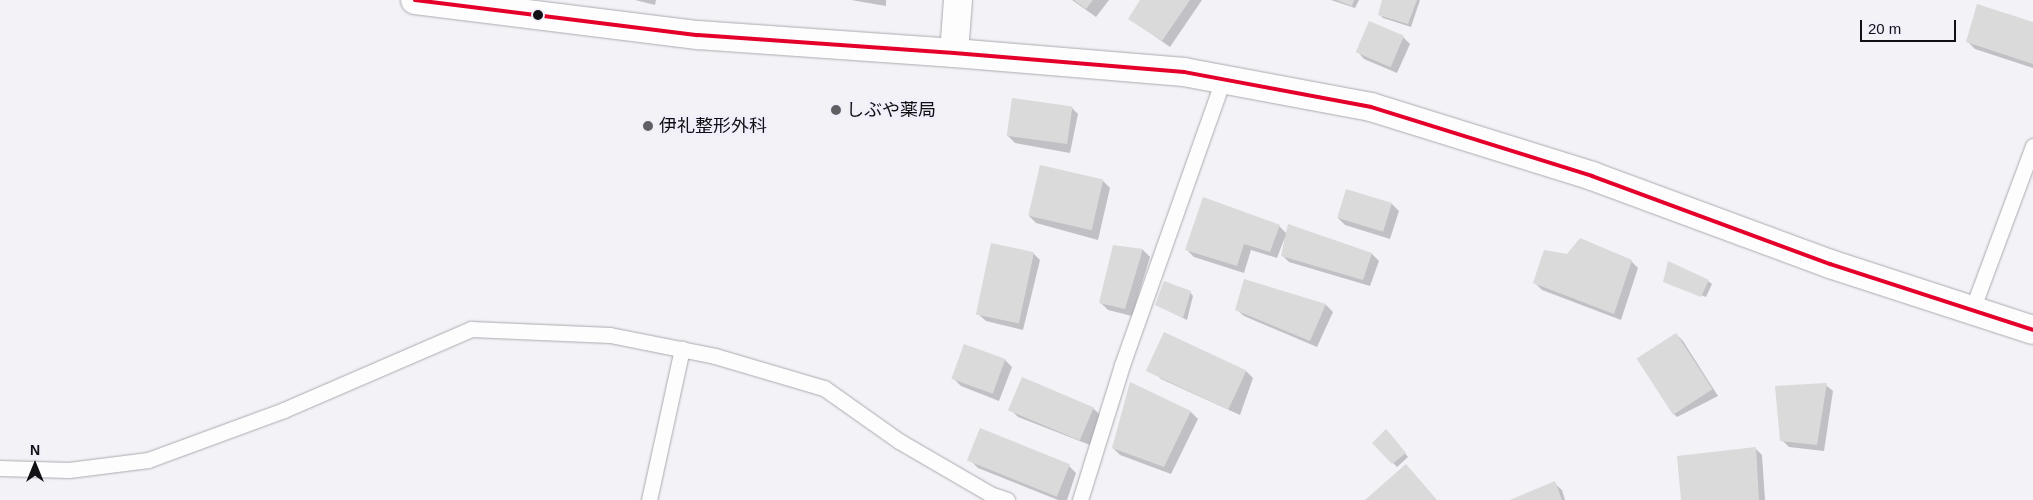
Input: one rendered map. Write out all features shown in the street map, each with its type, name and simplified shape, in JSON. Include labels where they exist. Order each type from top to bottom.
[{"type":"street","points":[[415,0],[454,3],[698,35],[1184,72],[1371,107],[1592,176],[1830,264],[2033,330]]},
{"type":"street","points":[[954,53],[958,0]]},
{"type":"lane","points":[[1080,500],[1122,365],[1223,80]]},
{"type":"lane","points":[[1972,310],[2033,146]]},
{"type":"lane","points":[[0,468],[69,470],[148,460],[284,410],[471,329],[610,336],[714,356],[824,388],[899,441],[990,494],[1007,500]]},
{"type":"lane","points":[[649,500],[682,350]]},
{"type":"building","points":[[1074,0],[1093,0],[1086,9]]},
{"type":"building","points":[[1140,0],[1190,0],[1162,41],[1128,19]]},
{"type":"building","points":[[1336,0],[1354,0],[1352,6]]},
{"type":"building","points":[[1382,0],[1417,0],[1408,24],[1378,15]]},
{"type":"building","points":[[1977,4],[2033,22],[2033,64],[1966,42]]},
{"type":"building","points":[[1369,21],[1404,36],[1391,67],[1356,52]]},
{"type":"building","points":[[1012,98],[1072,106],[1067,144],[1007,136]]},
{"type":"building","points":[[1040,165],[1103,180],[1092,230],[1028,216]]},
{"type":"building","points":[[1346,189],[1392,203],[1383,232],[1337,218]]},
{"type":"building","points":[[1203,197],[1280,225],[1270,252],[1244,244],[1237,266],[1185,250]]},
{"type":"building","points":[[1288,224],[1372,253],[1363,280],[1281,256]]},
{"type":"building","points":[[1580,238],[1632,260],[1614,314],[1533,283],[1544,250],[1567,254]]},
{"type":"building","points":[[991,243],[1034,252],[1019,324],[976,314]]},
{"type":"building","points":[[1113,245],[1143,249],[1125,309],[1099,303]]},
{"type":"building","points":[[1668,261],[1709,280],[1701,297],[1663,282]]},
{"type":"building","points":[[1244,279],[1326,304],[1310,341],[1235,310]]},
{"type":"building","points":[[1164,281],[1191,291],[1183,318],[1155,305]]},
{"type":"building","points":[[1164,332],[1246,370],[1228,409],[1146,371]]},
{"type":"building","points":[[1676,333],[1712,389],[1673,415],[1637,359]]},
{"type":"building","points":[[964,344],[1005,359],[993,394],[951,379]]},
{"type":"building","points":[[1022,377],[1094,407],[1080,441],[1008,410]]},
{"type":"building","points":[[1130,382],[1191,411],[1164,467],[1112,448]]},
{"type":"building","points":[[1827,383],[1817,445],[1780,441],[1775,386]]},
{"type":"building","points":[[980,428],[1070,464],[1057,497],[967,460]]},
{"type":"building","points":[[1386,429],[1406,453],[1392,464],[1372,443]]},
{"type":"building","points":[[1756,447],[1759,500],[1681,500],[1677,456]]},
{"type":"building","points":[[1406,464],[1437,500],[1365,500]]},
{"type":"building","points":[[1555,481],[1562,500],[1510,500]]},
{"type":"transit line","points":[[415,0],[698,35],[1184,72],[1371,107],[1592,176],[1830,264],[2033,330]]},
{"type":"place","name":"しぶや薬局","points":[[836,110]]},
{"type":"place","name":"伊礼整形外科","points":[[648,126]]}]
